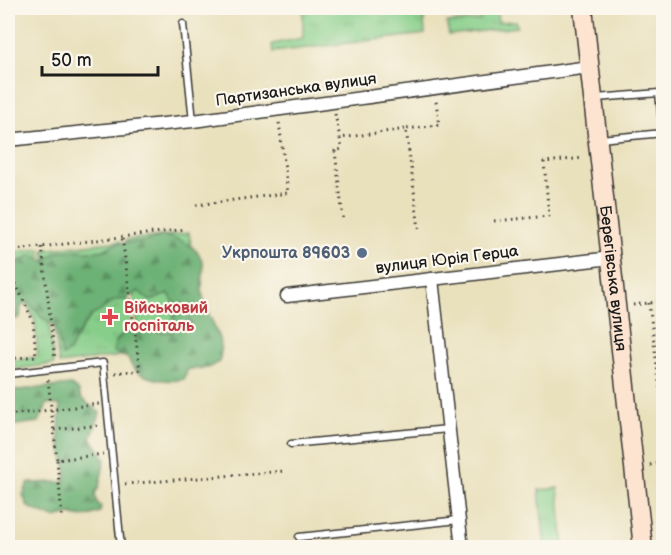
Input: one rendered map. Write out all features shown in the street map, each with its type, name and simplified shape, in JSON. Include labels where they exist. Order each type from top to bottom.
[{"type":"main road","name":"Берегівська вулиця","points":[[583,8],[643,548]]},
{"type":"street","name":"Партизанська вулиця","points":[[8,140],[193,121],[589,67]]},
{"type":"street","name":"вулиця Юрія Герца","points":[[287,296],[611,258]]},
{"type":"street","points":[[432,279],[462,548]]},
{"type":"lane","points":[[183,24],[193,121]]},
{"type":"lane","points":[[592,99],[659,93],[663,133],[596,140]]},
{"type":"lane","points":[[8,374],[103,363],[121,548]]},
{"type":"lane","points":[[291,444],[449,429]]},
{"type":"lane","points":[[299,537],[459,520]]},
{"type":"path","points":[[340,138],[439,125],[436,101]]},
{"type":"path","points":[[335,114],[342,149],[335,151],[343,218]]},
{"type":"path","points":[[196,206],[288,194],[279,120]]},
{"type":"path","points":[[406,129],[419,230]]},
{"type":"path","points":[[494,221],[549,216],[544,162],[584,158]]},
{"type":"path","points":[[8,251],[186,229]]},
{"type":"path","points":[[104,374],[140,370],[122,237]]},
{"type":"path","points":[[42,246],[58,379],[48,380],[62,518]]},
{"type":"path","points":[[8,267],[33,321],[36,356],[8,359]]},
{"type":"path","points":[[628,306],[663,301]]},
{"type":"path","points":[[649,303],[663,421]]},
{"type":"path","points":[[8,415],[103,404]]},
{"type":"path","points":[[53,430],[105,424]]},
{"type":"path","points":[[57,460],[108,454]]},
{"type":"path","points":[[645,466],[663,462]]},
{"type":"path","points":[[115,485],[284,471]]},
{"type":"green space","points":[[423,8],[425,34],[273,52],[272,44],[303,38],[303,10]]},
{"type":"green space","points":[[481,8],[496,8],[498,22],[516,21],[517,27],[449,35],[447,23],[480,20]]},
{"type":"green space","points":[[189,233],[209,363],[144,372],[126,240]]},
{"type":"green space","points":[[161,236],[190,245],[202,262],[203,297],[220,343],[219,362],[208,368],[188,369],[184,379],[160,380],[137,371],[129,359],[113,351],[120,337],[144,325],[159,332],[172,332],[175,305],[169,294],[150,301],[138,291],[125,300],[111,303],[92,315],[79,332],[69,352],[62,356],[57,328],[40,316],[29,302],[21,306],[20,317],[8,322],[8,261],[16,263],[32,255],[46,262],[51,256],[64,251],[103,250],[115,244],[144,242]]},
{"type":"green space","points":[[120,241],[135,354],[59,364],[44,250]]},
{"type":"green space","points":[[40,249],[54,364],[8,370],[8,361],[38,357],[35,321],[8,263],[8,253]]},
{"type":"green space","points":[[71,385],[78,390],[81,398],[100,413],[91,438],[105,459],[99,487],[95,493],[96,501],[101,507],[100,512],[89,516],[71,514],[54,518],[28,507],[23,495],[28,483],[64,482],[67,472],[59,440],[60,405],[47,404],[39,422],[8,426],[8,391]]},
{"type":"green space","points":[[558,488],[564,546],[545,547],[539,490]]},
{"type":"place","name":"Укрпошта 89603","points":[[362,253]]},
{"type":"place","name":"Військовий госпіталь","points":[[110,317]]}]
